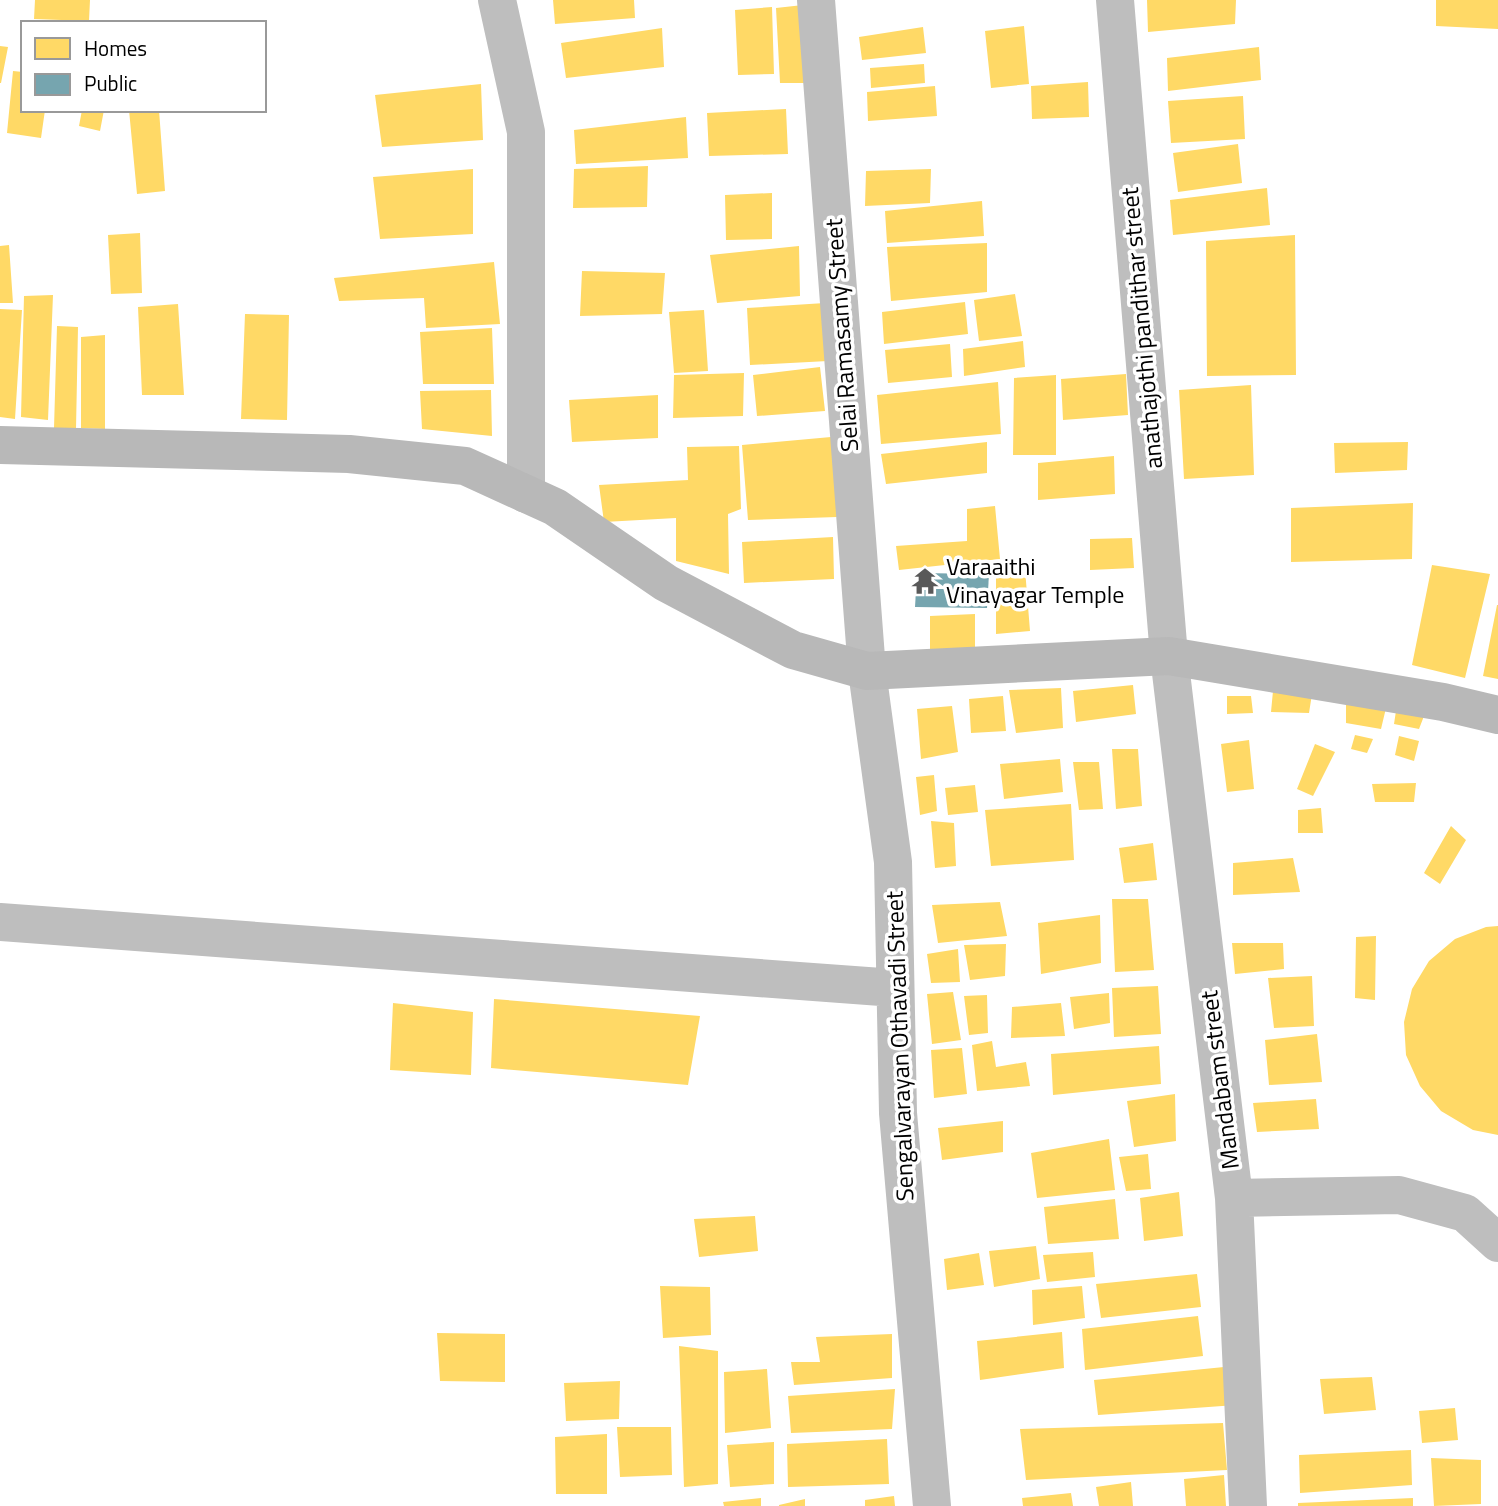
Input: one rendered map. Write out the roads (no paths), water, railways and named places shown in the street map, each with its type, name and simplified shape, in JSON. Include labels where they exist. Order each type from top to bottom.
[{"type":"street","points":[[497,0],[526,132],[526,494]]},
{"type":"street","name":"Selai Ramasamy Street","points":[[816,0],[867,671]]},
{"type":"street","name":"anathajothi pandithar street","points":[[1115,0],[1169,656]]},
{"type":"street","points":[[0,445],[349,454],[465,466],[555,507],[666,583],[793,650],[867,671],[1169,656],[1443,702],[1498,715]]},
{"type":"street","name":"Mandabam street","points":[[1169,656],[1234,1198],[1248,1506]]},
{"type":"street","name":"Sengalvarayan Othavadi Street","points":[[867,671],[894,862],[898,1113],[932,1506]]},
{"type":"street","points":[[0,922],[895,988]]},
{"type":"street","points":[[1234,1198],[1399,1195],[1465,1213],[1498,1243]]},
{"type":"place","name":"Varaaithi Vinayagar Temple","points":[[925,581]]}]
